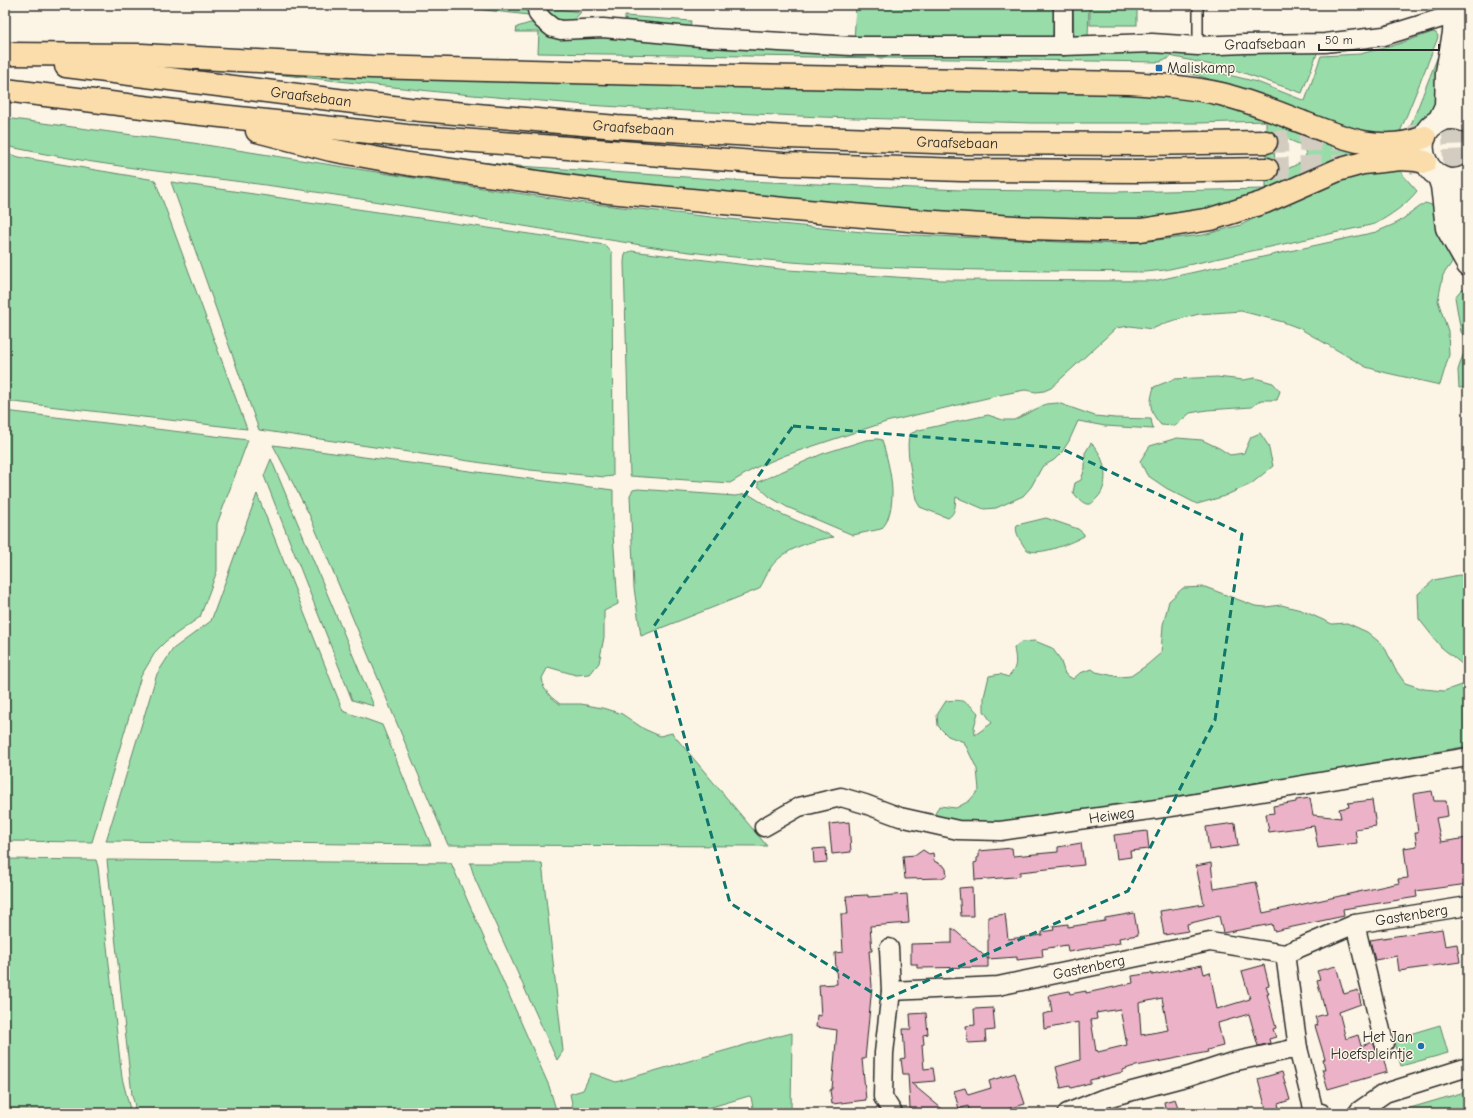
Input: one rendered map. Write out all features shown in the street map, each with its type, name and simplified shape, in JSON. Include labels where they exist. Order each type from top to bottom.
[{"type":"highway","points":[[5,55],[142,55],[371,67],[1128,83],[1187,88],[1221,94],[1327,133],[1351,140],[1382,144],[1400,144],[1425,137]]},
{"type":"highway","name":"Graafsebaan","points":[[5,55],[100,71],[409,109],[617,126],[788,137],[963,143],[1141,144],[1266,142]]},
{"type":"highway","name":"Graafsebaan","points":[[5,90],[183,112],[407,136],[783,164],[962,170],[1139,171],[1267,169]]},
{"type":"highway","points":[[183,112],[331,150],[408,164],[609,192],[920,221],[1031,228],[1141,230],[1176,225],[1211,219],[1246,209],[1338,170],[1363,163],[1401,159],[1416,160],[1432,169]]},
{"type":"main road","points":[[1458,18],[1463,104],[1464,112],[1468,121]]},
{"type":"main road","points":[[1439,121],[1446,106],[1447,72],[1458,18]]},
{"type":"main road","points":[[1466,260],[1453,241],[1447,228],[1442,186],[1423,149],[1425,137],[1433,125],[1439,121],[1454,118],[1468,121]]},
{"type":"main road","points":[[1432,169],[1448,180],[1454,181],[1466,177]]},
{"type":"main road","points":[[1466,177],[1461,198],[1466,260]]},
{"type":"street","points":[[1063,5],[1063,46]]},
{"type":"street","name":"Graafsebaan","points":[[537,9],[547,24],[553,28],[561,30],[603,28],[711,38],[851,46],[1063,46],[1152,43],[1198,46],[1330,43],[1384,36],[1442,18],[1458,18]]},
{"type":"street","name":"Heiweg","points":[[764,827],[799,807],[841,797],[865,804],[900,818],[958,830],[1000,831],[1178,806],[1468,757]]},
{"type":"street","name":"Gastenberg","points":[[891,991],[998,986],[1210,942],[1285,954],[1355,924],[1468,906]]},
{"type":"street","name":"Gastenberg","points":[[1355,924],[1384,1043]]},
{"type":"street","points":[[889,948],[891,991],[884,1053],[883,1097],[893,1113]]},
{"type":"street","points":[[1285,954],[1298,1048],[1318,1113]]},
{"type":"street","points":[[1066,1113],[1102,1100],[1189,1076],[1232,1062],[1298,1048]]},
{"type":"street","points":[[1358,1113],[1385,1093],[1468,1067]]},
{"type":"lane","points":[[1198,5],[1198,46]]},
{"type":"highlighted area","points":[[793,426],[1060,448],[1242,534],[1215,720],[1128,891],[884,1000],[730,903],[654,626]]},
{"type":"green space","points":[[440,5],[531,5],[529,15]]},
{"type":"green space","points":[[546,5],[550,5],[550,8],[581,12],[573,21],[564,21],[553,16]]},
{"type":"green space","points":[[856,5],[1054,5],[1053,41],[854,42]]},
{"type":"green space","points":[[1073,5],[1089,5],[1088,39],[1074,41]]},
{"type":"green space","points":[[1090,5],[1137,5],[1137,25],[1090,25]]},
{"type":"green space","points":[[625,16],[691,21],[690,28],[627,24],[625,21]]},
{"type":"green space","points":[[534,23],[555,36],[563,39],[597,34],[1318,51],[1302,93],[1235,70],[1170,56],[1168,59],[1162,60],[1161,62],[538,53],[539,32],[516,32],[517,27]]},
{"type":"green space","points":[[1433,32],[1438,36],[1437,40],[1398,137],[1365,136],[1203,77],[1183,72],[1185,65],[1237,77],[1257,82],[1305,101],[1321,56],[1360,54],[1392,46]]},
{"type":"green space","points":[[1447,33],[1441,100],[1421,127],[1407,135]]},
{"type":"green space","points":[[247,71],[1175,91],[1381,149],[1225,207],[1142,224],[801,208],[428,157],[519,166],[746,181],[962,190],[1113,192],[1266,189],[1266,121],[1199,123],[1032,123],[822,117],[587,105],[439,92]],"holes":[[[1274,133],[1303,146],[1306,154],[1302,162],[1275,175]]]},
{"type":"green space","points":[[5,118],[193,143],[585,203],[873,233],[1120,244],[1203,235],[1241,225],[1341,173],[1399,166],[1403,175],[1417,191],[1398,209],[1375,224],[1165,270],[1145,272],[1031,271],[860,266],[747,258],[670,249],[342,196],[131,168],[47,154],[5,146]]},
{"type":"green space","points":[[5,153],[19,157],[155,180],[247,429],[5,401]]},
{"type":"green space","points":[[171,182],[605,245],[612,253],[613,476],[605,477],[530,470],[259,430]]},
{"type":"green space","points":[[1425,203],[1439,207],[1455,258],[1443,275],[1438,301],[1448,331],[1449,355],[1440,385],[1366,367],[1299,328],[1283,322],[1241,311],[1199,314],[1168,322],[1152,329],[1130,326],[1116,328],[1051,388],[1044,391],[1036,392],[1025,390],[1004,394],[886,422],[786,455],[757,467],[730,483],[630,476],[624,262],[625,254],[631,251],[788,270],[942,280],[1154,281],[1376,232],[1397,223]]},
{"type":"green space","points":[[1468,287],[1468,337],[1466,338],[1461,332],[1455,297],[1461,290]]},
{"type":"green space","points":[[1468,353],[1468,387],[1459,388],[1458,370],[1463,355]]},
{"type":"green space","points":[[1217,377],[1243,380],[1255,378],[1273,383],[1280,391],[1277,400],[1261,400],[1252,407],[1207,410],[1190,413],[1175,426],[1161,425],[1154,416],[1151,407],[1151,398],[1154,387],[1174,379]]},
{"type":"green space","points":[[1058,403],[1095,416],[1151,419],[1153,429],[1105,426],[1078,421],[1062,452],[1054,460],[1042,467],[1031,487],[1023,496],[996,508],[984,509],[956,497],[954,511],[948,518],[920,507],[916,500],[910,466],[908,440],[910,434],[919,430],[988,415],[1003,420],[1014,420],[1046,404]]},
{"type":"green space","points":[[5,411],[248,440],[217,524],[217,571],[200,617],[166,641],[156,651],[141,676],[92,842],[5,841]]},
{"type":"green space","points":[[1260,433],[1268,445],[1273,466],[1251,484],[1222,497],[1197,504],[1166,488],[1147,475],[1140,461],[1150,446],[1177,438],[1202,440],[1230,455],[1244,453],[1251,437]]},
{"type":"green space","points":[[866,440],[882,440],[885,449],[892,489],[891,509],[887,521],[881,529],[853,535],[787,507],[770,497],[758,486],[758,482],[822,454]]},
{"type":"green space","points":[[1091,443],[1096,448],[1103,462],[1105,478],[1104,485],[1097,498],[1091,504],[1085,504],[1073,492],[1075,483],[1081,480],[1085,468],[1085,453]]},
{"type":"green space","points":[[273,445],[613,490],[613,534],[618,604],[604,611],[604,637],[599,663],[590,674],[576,675],[548,667],[542,678],[544,688],[551,697],[560,704],[581,704],[607,709],[622,714],[644,729],[660,736],[672,733],[767,846],[448,845],[309,514]]},
{"type":"green space","points":[[271,459],[374,706],[352,700],[264,476]]},
{"type":"green space","points":[[638,489],[735,496],[748,494],[779,513],[834,537],[817,540],[799,546],[783,555],[771,567],[759,589],[641,636],[634,588],[630,495],[633,490]]},
{"type":"green space","points":[[257,494],[343,711],[382,725],[431,845],[106,841],[157,674],[173,649],[211,621]]},
{"type":"green space","points":[[1046,518],[1078,529],[1084,534],[1084,536],[1050,550],[1036,552],[1028,550],[1024,547],[1018,537],[1017,525]]},
{"type":"green space","points":[[1459,575],[1468,577],[1468,669],[1441,647],[1419,619],[1418,594],[1434,580]]},
{"type":"green space","points":[[1205,587],[1255,606],[1266,607],[1281,605],[1301,610],[1332,624],[1347,623],[1367,632],[1384,646],[1395,669],[1405,683],[1424,689],[1444,691],[1461,685],[1468,686],[1468,746],[1115,810],[993,824],[951,820],[934,816],[939,806],[956,808],[969,801],[979,790],[977,769],[964,742],[948,736],[938,726],[937,715],[946,701],[957,700],[968,703],[978,713],[974,727],[975,735],[992,723],[984,711],[984,697],[989,676],[1000,674],[1008,677],[1011,674],[1016,664],[1014,648],[1021,642],[1035,641],[1052,648],[1060,659],[1065,674],[1073,679],[1080,673],[1092,669],[1096,672],[1119,677],[1131,676],[1161,653],[1163,625],[1169,601],[1183,588]]},
{"type":"green space","points":[[5,859],[96,860],[122,1078],[131,1113],[5,1113]]},
{"type":"green space","points":[[107,860],[451,863],[549,1086],[557,1113],[133,1113],[135,1106],[132,1095]]},
{"type":"green space","points":[[470,863],[542,863],[563,1051],[557,1060],[475,879]]},
{"type":"green space","name":"Het Jan Hoefspleintje","points":[[1440,1025],[1448,1053],[1401,1066],[1393,1039]]},
{"type":"green space","points":[[792,1033],[791,1113],[754,1113],[751,1097],[749,1096],[691,1113],[574,1113],[570,1094],[583,1090],[591,1073],[616,1082],[776,1036]]},
{"type":"green space","points":[[1468,1091],[1468,1110],[1459,1113],[1393,1113]]},
{"type":"building","points":[[1432,791],[1434,801],[1446,801],[1448,816],[1436,818],[1441,842],[1468,838],[1468,884],[1416,891],[1417,897],[1343,909],[1344,916],[1274,931],[1272,924],[1223,933],[1219,916],[1187,924],[1188,931],[1164,935],[1160,911],[1204,904],[1196,866],[1211,863],[1214,889],[1256,882],[1263,913],[1399,883],[1398,879],[1408,878],[1404,848],[1417,846],[1415,833],[1418,833],[1413,794]]},
{"type":"building","points":[[1310,798],[1313,815],[1341,818],[1339,809],[1349,807],[1348,803],[1372,800],[1376,826],[1355,829],[1357,843],[1318,848],[1314,826],[1269,832],[1266,814],[1274,813],[1273,806]]},
{"type":"building","points":[[849,822],[851,852],[832,854],[829,824]]},
{"type":"building","points":[[1235,823],[1238,846],[1209,850],[1206,827]]},
{"type":"building","points":[[1147,831],[1149,849],[1130,851],[1131,857],[1117,859],[1114,835]]},
{"type":"building","points":[[1081,843],[1084,865],[1020,872],[1020,876],[1014,877],[975,880],[974,863],[977,862],[979,851],[1012,848],[1013,856],[1058,852],[1058,847]]},
{"type":"building","points":[[826,848],[827,862],[814,863],[813,849]]},
{"type":"building","points":[[923,850],[929,854],[933,853],[934,861],[944,866],[947,875],[942,878],[905,879],[903,856],[916,855]]},
{"type":"building","points":[[972,887],[973,916],[961,916],[959,888]]},
{"type":"building","points":[[907,894],[909,923],[870,926],[872,951],[869,951],[872,986],[865,1059],[862,1059],[866,1100],[832,1104],[830,1090],[832,1089],[837,1030],[816,1027],[817,1015],[821,1016],[819,985],[837,984],[835,953],[843,952],[841,914],[848,914],[846,896],[868,895],[868,897]]},
{"type":"building","points":[[1134,913],[1138,935],[1119,938],[1120,943],[1068,952],[1067,945],[1042,949],[1043,957],[1017,960],[1017,957],[988,959],[988,917],[1005,914],[1008,939],[1042,935],[1042,932],[1054,930],[1053,926],[1068,924],[1068,927],[1105,921],[1105,918]]},
{"type":"building","points":[[952,928],[988,959],[988,967],[917,968],[917,964],[911,964],[911,944],[952,943]]},
{"type":"building","points":[[1442,929],[1445,946],[1457,944],[1460,962],[1399,971],[1397,956],[1375,960],[1370,940]]},
{"type":"building","points":[[1202,965],[1204,974],[1210,972],[1217,1009],[1250,999],[1242,971],[1264,965],[1269,985],[1266,986],[1269,994],[1267,994],[1276,1028],[1273,1029],[1276,1037],[1269,1039],[1270,1043],[1258,1046],[1249,1014],[1218,1023],[1223,1046],[1207,1050],[1208,1052],[1131,1067],[1123,1070],[1123,1072],[1090,1080],[1090,1083],[1071,1088],[1070,1086],[1061,1088],[1056,1067],[1080,1060],[1079,1022],[1044,1029],[1043,1014],[1052,1012],[1049,995],[1069,991],[1070,994],[1086,991],[1086,993],[1133,983],[1132,976],[1152,973],[1152,975]],"holes":[[[1162,998],[1168,1030],[1141,1035],[1139,1003]],[[1120,1009],[1127,1045],[1098,1052],[1097,1050],[1096,1051],[1091,1020],[1097,1019],[1096,1013]]]},
{"type":"building","points":[[1336,966],[1344,994],[1358,990],[1361,1004],[1339,1012],[1346,1039],[1358,1035],[1361,1046],[1373,1042],[1376,1050],[1382,1053],[1387,1072],[1328,1089],[1322,1069],[1325,1069],[1323,1060],[1325,1059],[1315,1026],[1318,1025],[1315,1017],[1326,1014],[1317,980],[1320,979],[1317,971]]},
{"type":"building","points":[[993,1008],[995,1030],[985,1031],[986,1042],[968,1043],[966,1026],[975,1025],[974,1009]]},
{"type":"building","points":[[926,1013],[928,1034],[923,1035],[924,1044],[922,1045],[924,1069],[933,1068],[935,1081],[911,1083],[947,1113],[916,1113],[910,1108],[908,1074],[903,1074],[901,1059],[905,1058],[903,1029],[911,1029],[910,1014]]},
{"type":"building","points":[[1282,1072],[1290,1100],[1278,1104],[1280,1111],[1267,1113],[1258,1079]]},
{"type":"building","points":[[1015,1073],[1025,1104],[994,1113],[970,1113],[968,1106],[959,1109],[954,1091],[965,1088],[968,1095],[991,1088],[989,1081]]},
{"type":"building","points":[[1175,1099],[1180,1113],[1166,1113],[1164,1102]]},
{"type":"tunnel","points":[[1409,136],[1468,133]]},
{"type":"tunnel","points":[[1266,142],[1347,139]]},
{"type":"tunnel","points":[[1410,163],[1468,160]]},
{"type":"tunnel","points":[[1267,169],[1347,165]]},
{"type":"place","name":"Maliskamp","points":[[1159,68]]},
{"type":"place","name":"Het Jan Hoefspleintje","points":[[1421,1046]]}]
